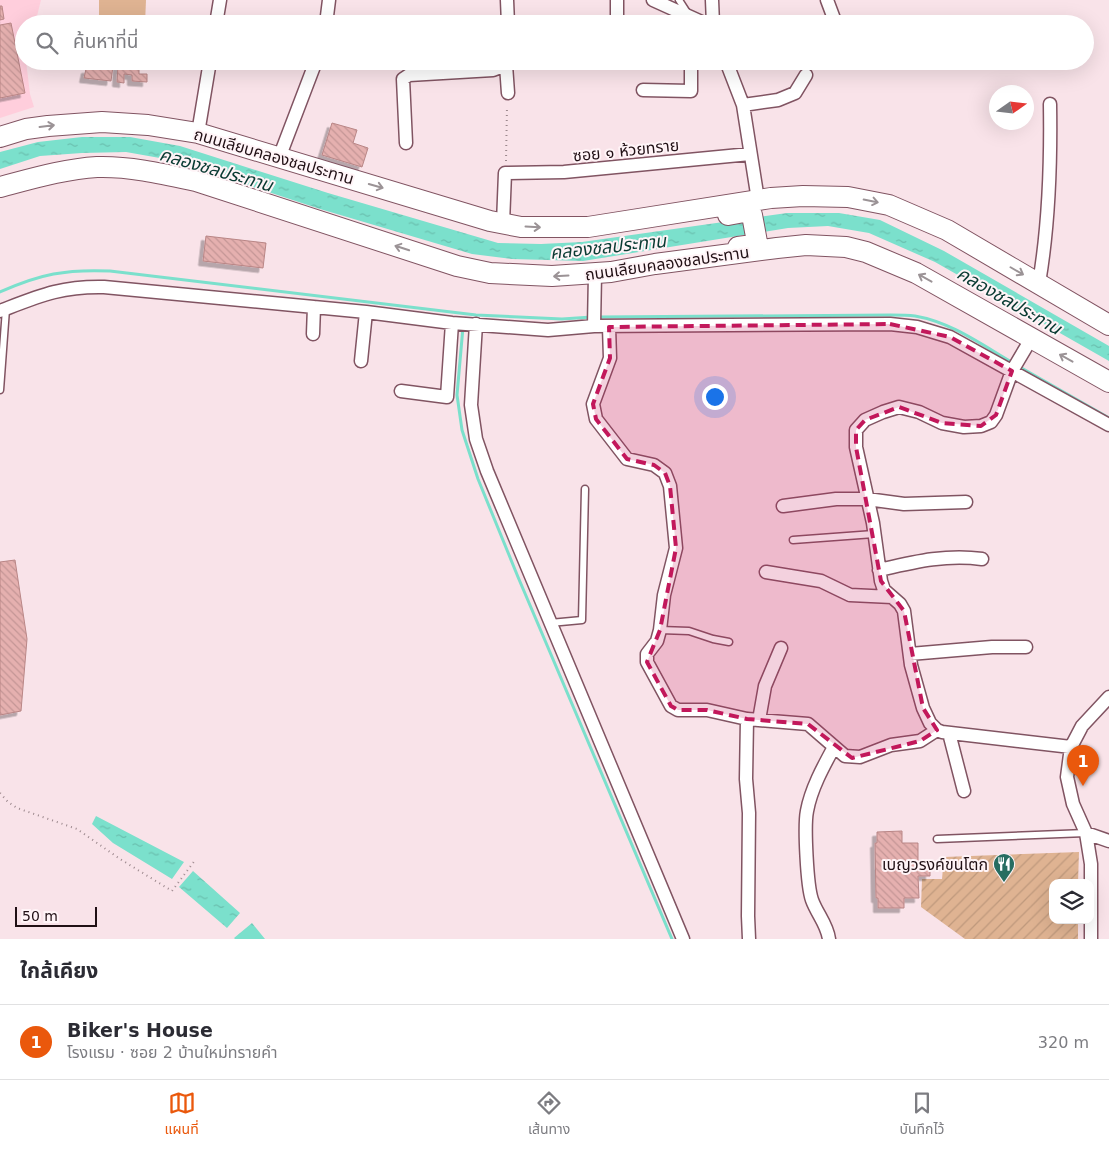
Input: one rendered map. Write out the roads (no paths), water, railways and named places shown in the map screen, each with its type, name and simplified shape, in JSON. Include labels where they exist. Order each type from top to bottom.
[{"type":"main road","name":"ถนนเลียบคลองชลประทาน","points":[[0,137],[26,129],[102,122],[148,125],[198,133],[520,227],[588,227],[653,217],[757,209],[803,196],[848,197],[889,205],[912,213],[947,230],[1109,325]]},
{"type":"main road","name":"ถนนเลียบคลองชลประทาน","points":[[0,187],[34,178],[98,167],[155,172],[196,181],[457,266],[490,273],[515,275],[595,274],[777,248],[806,245],[846,247],[866,252],[916,274],[1026,346],[1109,382]]},
{"type":"main road","points":[[757,209],[762,240]]},
{"type":"main road","points":[[655,264],[753,245],[762,240],[826,238],[846,247]]},
{"type":"street","points":[[218,15],[220,0]]},
{"type":"street","points":[[327,15],[329,0]]},
{"type":"street","points":[[507,0],[508,15]]},
{"type":"street","points":[[617,0],[617,15]]},
{"type":"street","points":[[653,0],[687,15]]},
{"type":"street","points":[[712,0],[713,15]]},
{"type":"street","points":[[827,0],[833,15]]},
{"type":"street","points":[[198,133],[208,70]]},
{"type":"street","points":[[279,158],[313,70]]},
{"type":"street","points":[[406,142],[403,79],[409,75],[493,70]]},
{"type":"street","points":[[506,70],[508,93]]},
{"type":"street","points":[[643,90],[691,91],[692,70]]},
{"type":"street","points":[[729,70],[743,105],[757,209]]},
{"type":"street","points":[[743,105],[778,100],[795,94],[806,75]]},
{"type":"street","points":[[1039,283],[1046,231],[1050,161],[1050,104]]},
{"type":"street","name":"ซอย ๑ ห้วยทราย","points":[[503,223],[505,173],[564,172],[750,154]]},
{"type":"street","points":[[594,323],[595,274]]},
{"type":"street","points":[[3,310],[54,291],[78,287],[121,288],[366,312],[456,323],[548,330],[594,323],[609,327],[890,324],[917,327],[950,337],[1013,368],[1109,425]]},
{"type":"street","points":[[313,334],[314,307]]},
{"type":"street","points":[[361,361],[366,312]]},
{"type":"street","points":[[401,391],[447,397],[456,323]]},
{"type":"street","points":[[476,324],[471,405],[476,438],[487,471],[683,939]]},
{"type":"street","points":[[609,327],[610,358],[593,404],[596,419],[627,460],[654,465],[665,473],[670,486],[676,548],[664,595],[660,630],[657,641],[647,654],[647,662],[671,706],[678,710],[708,710],[753,720],[808,724],[845,756],[860,757],[891,745],[920,741],[943,732]]},
{"type":"street","points":[[1026,346],[1013,368],[996,415],[991,422],[981,426],[964,427],[942,423],[919,412],[899,407],[882,412],[866,420],[856,430],[856,447],[884,590],[904,611],[910,654],[923,708],[930,723],[943,732],[1071,747]]},
{"type":"street","points":[[783,506],[836,499],[867,499],[904,504],[966,502]]},
{"type":"street","points":[[879,570],[926,559],[966,557],[982,559]]},
{"type":"street","points":[[766,572],[821,581],[850,595],[892,597]]},
{"type":"street","points":[[910,654],[992,646],[1026,647]]},
{"type":"street","points":[[749,939],[749,813],[746,779],[753,720],[781,648]]},
{"type":"street","points":[[1091,939],[1091,864],[1086,833],[1073,804],[1067,777],[1071,747],[1082,726],[1109,697]]},
{"type":"street","points":[[943,732],[964,791]]},
{"type":"street","points":[[829,939],[828,930],[812,899],[807,864],[806,812],[816,784],[834,747]]},
{"type":"street","points":[[1086,833],[1109,841]]},
{"type":"lane","points":[[679,0],[688,15]]},
{"type":"lane","points":[[0,390],[3,310]]},
{"type":"lane","points":[[550,623],[582,620],[586,488]]},
{"type":"lane","points":[[793,540],[874,534]]},
{"type":"lane","points":[[660,630],[689,631],[729,642]]},
{"type":"lane","points":[[937,839],[1086,833]]},
{"type":"water","name":"คลองชลประทาน","points":[[82,137],[130,137],[180,146],[328,193],[498,243],[541,244],[582,242],[787,213],[839,213],[880,220],[944,251],[1109,346],[1109,361],[935,262],[869,233],[828,226],[788,228],[583,261],[512,259],[472,254],[320,209],[171,160],[126,152],[40,156],[0,169],[0,152],[38,142]]},
{"type":"water","points":[[96,816],[184,862],[172,879],[113,843],[92,824]]},
{"type":"water","points":[[193,871],[240,913],[227,928],[179,887]]},
{"type":"water","points":[[252,923],[265,939],[234,938]]},
{"type":"waterway","points":[[0,292],[28,281],[54,274],[80,271],[110,271],[476,315],[562,319],[592,317]]},
{"type":"waterway","points":[[598,317],[906,315],[941,323],[1013,363]]},
{"type":"waterway","points":[[463,327],[457,395],[462,430],[478,479],[672,939]]},
{"type":"waterway","points":[[1018,366],[1109,418]]},
{"type":"place","name":"Biker's House","points":[[1083,786]]},
{"type":"place","name":"เบญวรงค์ขนโตก","points":[[1004,883]]}]
